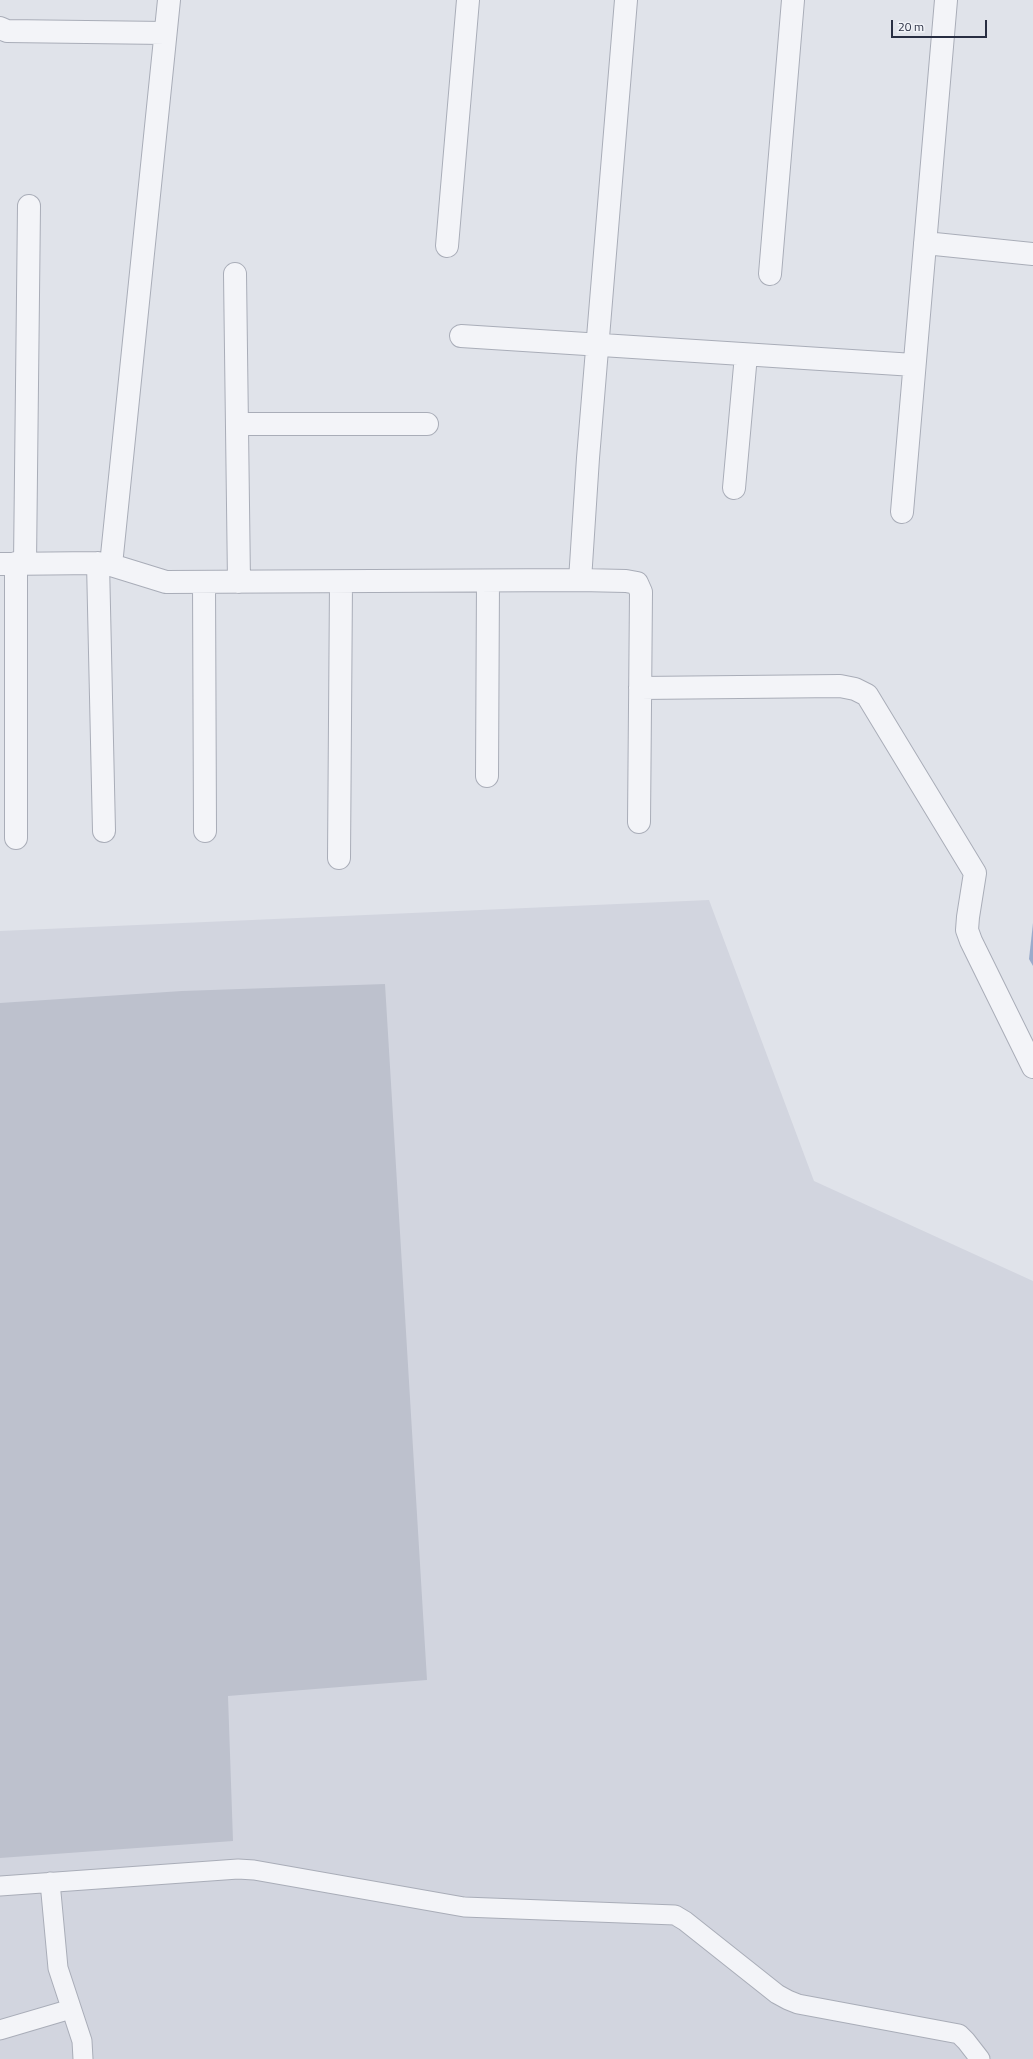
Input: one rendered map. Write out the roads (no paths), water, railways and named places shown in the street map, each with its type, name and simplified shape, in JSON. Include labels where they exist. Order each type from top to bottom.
[{"type":"street","points":[[104,831],[105,564],[169,0]]},
{"type":"street","points":[[447,246],[468,0]]},
{"type":"street","points":[[580,580],[626,0]]},
{"type":"street","points":[[770,274],[793,0]]},
{"type":"street","points":[[902,512],[946,0]]},
{"type":"street","points":[[0,28],[7,31],[166,33]]},
{"type":"street","points":[[16,838],[14,563],[29,206]]},
{"type":"street","points":[[925,242],[1033,254]]},
{"type":"street","points":[[235,274],[239,582]]},
{"type":"street","points":[[461,336],[914,365]]},
{"type":"street","points":[[734,488],[746,355]]},
{"type":"street","points":[[237,424],[427,424]]},
{"type":"street","points":[[14,563],[105,564],[166,582],[580,580],[626,581],[637,583],[641,592],[639,822]]},
{"type":"street","points":[[487,776],[488,581]]},
{"type":"street","points":[[204,582],[205,831]]},
{"type":"street","points":[[339,858],[341,582]]},
{"type":"street","points":[[640,688],[840,686],[867,695],[975,873],[967,930],[970,941],[1033,1067]]},
{"type":"lane","points":[[0,1886],[220,1870],[254,1870],[464,1907],[675,1915],[685,1921],[777,1994],[788,2000],[798,2004],[959,2034],[980,2059]]},
{"type":"lane","points":[[50,1882],[58,1968],[82,2041],[83,2059]]},
{"type":"lane","points":[[0,2030],[71,2009]]},
{"type":"water","points":[[1033,923],[1033,966],[1029,959]]}]
